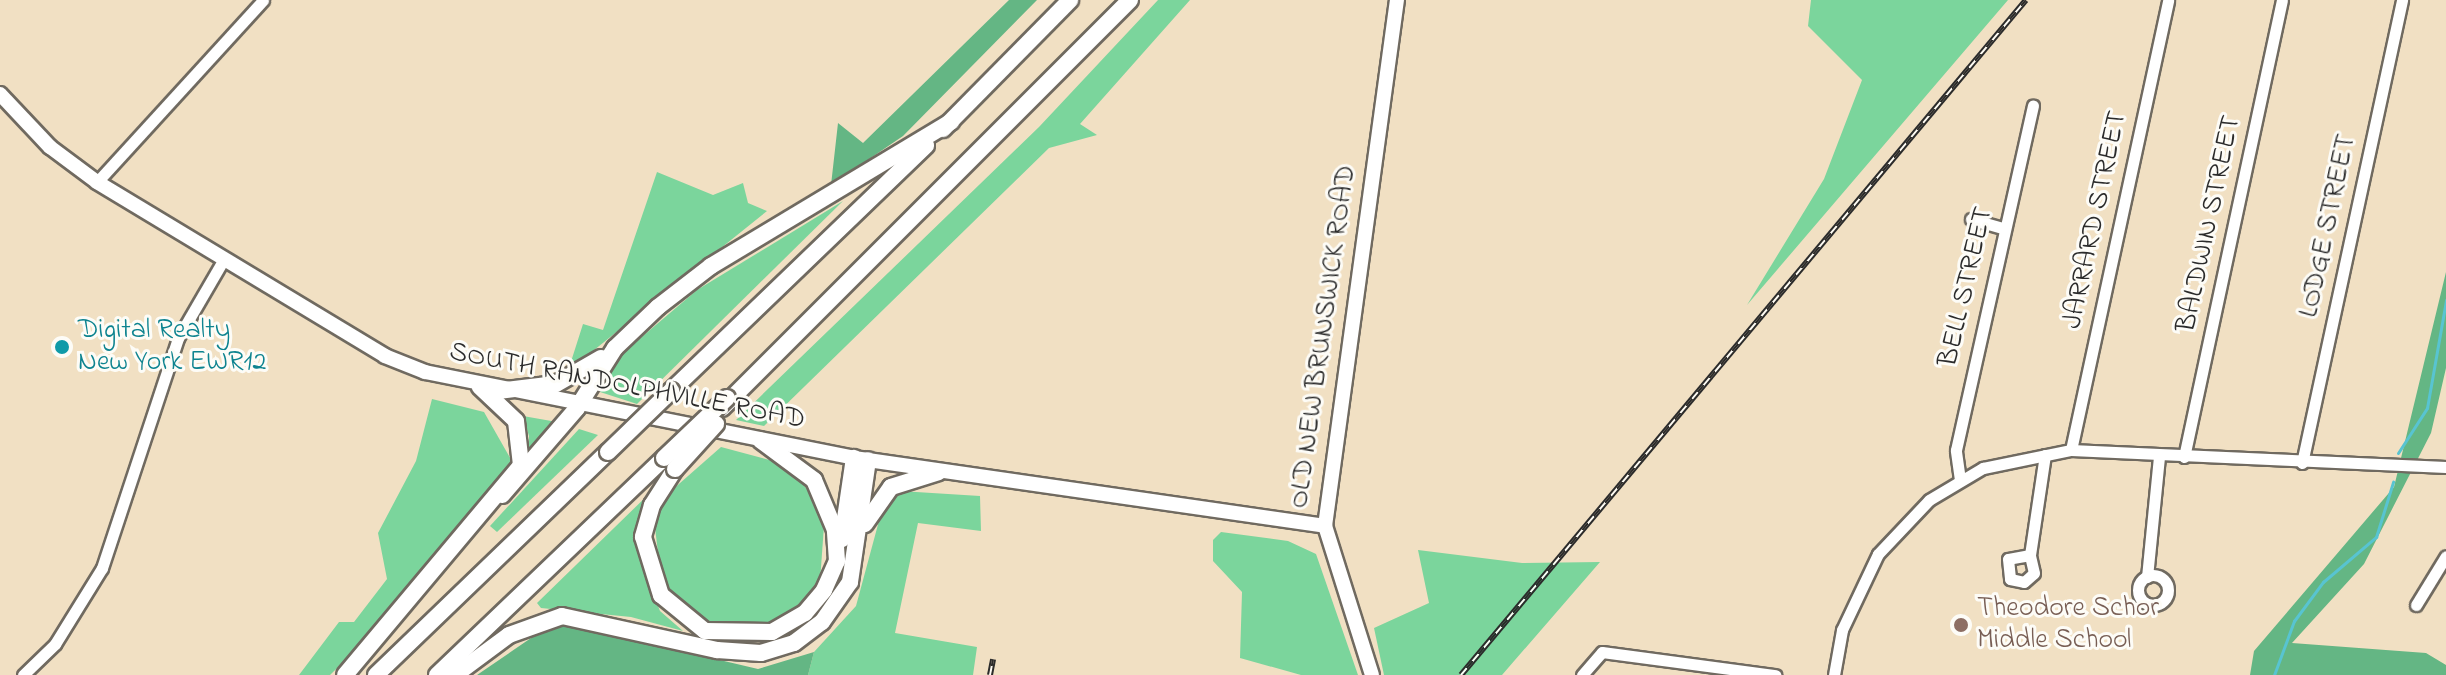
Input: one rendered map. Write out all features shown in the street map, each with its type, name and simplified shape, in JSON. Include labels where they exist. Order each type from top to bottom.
[{"type":"highway","points":[[376,675],[951,122],[1070,0]]},
{"type":"highway","points":[[437,675],[669,464],[727,398],[1130,0]]},
{"type":"highway","points":[[498,391],[556,384],[615,348],[711,266],[951,122]]},
{"type":"highway","points":[[345,675],[577,408],[615,348]]},
{"type":"highway","points":[[480,387],[516,421],[524,442],[521,465],[502,495]]},
{"type":"highway","points":[[760,440],[822,493],[837,561]]},
{"type":"highway","points":[[669,464],[643,537],[654,583],[686,621],[734,637],[785,627],[813,605],[837,561],[861,459]]},
{"type":"highway","points":[[861,459],[862,529]]},
{"type":"highway","points":[[455,675],[509,635],[562,616],[717,650],[779,649],[815,629],[839,602],[862,529],[891,487],[939,472]]},
{"type":"main road","name":"OLD NEW BRUNSWICK ROAD","points":[[1372,675],[1325,526],[1397,0]]},
{"type":"main road","name":"SOUTH RANDOLPHVILLE ROAD","points":[[0,94],[50,147],[97,182],[393,360],[480,387],[577,408],[861,459],[1325,526]]},
{"type":"street","points":[[97,182],[263,0]]},
{"type":"street","name":"JARRARD STREET","points":[[2071,450],[2168,0]]},
{"type":"street","name":"BALDWIN STREET","points":[[2184,457],[2282,0]]},
{"type":"street","name":"LODGE STREET","points":[[2302,463],[2402,0]]},
{"type":"street","name":"BELL STREET","points":[[1960,480],[1956,450],[2003,228],[2033,106]]},
{"type":"street","points":[[1971,219],[2003,228]]},
{"type":"street","points":[[23,675],[55,644],[102,568],[178,338],[224,259]]},
{"type":"street","points":[[1834,675],[1842,630],[1878,554],[1929,500],[1960,480],[2071,450],[2302,463],[2446,467]]},
{"type":"street","points":[[2030,555],[2045,455]]},
{"type":"street","points":[[2147,577],[2159,456]]},
{"type":"street","points":[[2416,605],[2446,556]]},
{"type":"street","points":[[1582,675],[1602,652],[1775,675]]},
{"type":"green space","points":[[1009,0],[1037,0],[903,136],[831,185],[838,123],[863,143]]},
{"type":"green space","points":[[1158,0],[1190,0],[1080,124],[1097,135],[1049,148],[764,426],[736,420],[1039,127]]},
{"type":"green space","points":[[1811,0],[2008,0],[1747,305],[1824,179],[1862,80],[1808,26]]},
{"type":"green space","points":[[657,172],[713,195],[743,183],[748,203],[767,211],[568,371],[583,324],[603,330]]},
{"type":"green space","points":[[843,201],[637,404],[597,391],[617,358],[697,290]]},
{"type":"green space","points":[[2446,272],[2446,368],[2431,433],[2364,564],[2292,643],[2426,653],[2446,665],[2446,675],[2250,675],[2254,651],[2394,487]]},
{"type":"green space","points":[[432,399],[484,412],[513,463],[368,638],[330,675],[299,675],[339,622],[354,622],[387,579],[378,533],[416,461]]},
{"type":"green space","points":[[523,416],[557,422],[527,462],[529,436]]},
{"type":"green space","points":[[579,429],[598,435],[497,532],[490,526]]},
{"type":"green space","points":[[721,447],[788,465],[825,512],[820,581],[796,609],[769,625],[738,630],[699,621],[662,587],[654,519],[663,498]]},
{"type":"green space","points":[[653,490],[639,557],[660,611],[683,631],[631,617],[541,608],[537,603]]},
{"type":"green space","points":[[900,491],[980,496],[981,531],[918,523],[895,633],[977,647],[973,675],[808,675],[814,652],[856,606],[883,506]]},
{"type":"green space","points":[[1221,532],[1288,541],[1316,554],[1358,675],[1301,675],[1240,658],[1242,592],[1213,561],[1213,540]]},
{"type":"green space","points":[[1418,550],[1522,563],[1600,562],[1502,675],[1384,675],[1374,628],[1429,603]]},
{"type":"green space","points":[[567,624],[758,669],[814,652],[808,675],[477,675],[534,636]]},
{"type":"waterway","points":[[2398,453],[2427,408],[2446,300]]},
{"type":"waterway","points":[[2274,675],[2294,621],[2323,582],[2376,537],[2393,482]]},
{"type":"railway","points":[[1461,675],[2026,0]]},
{"type":"railway","points":[[990,675],[993,659]]},
{"type":"place","name":"Digital Realty New York EWR12","points":[[62,347]]},
{"type":"place","name":"Theodore Schor Middle School","points":[[1961,625]]}]
